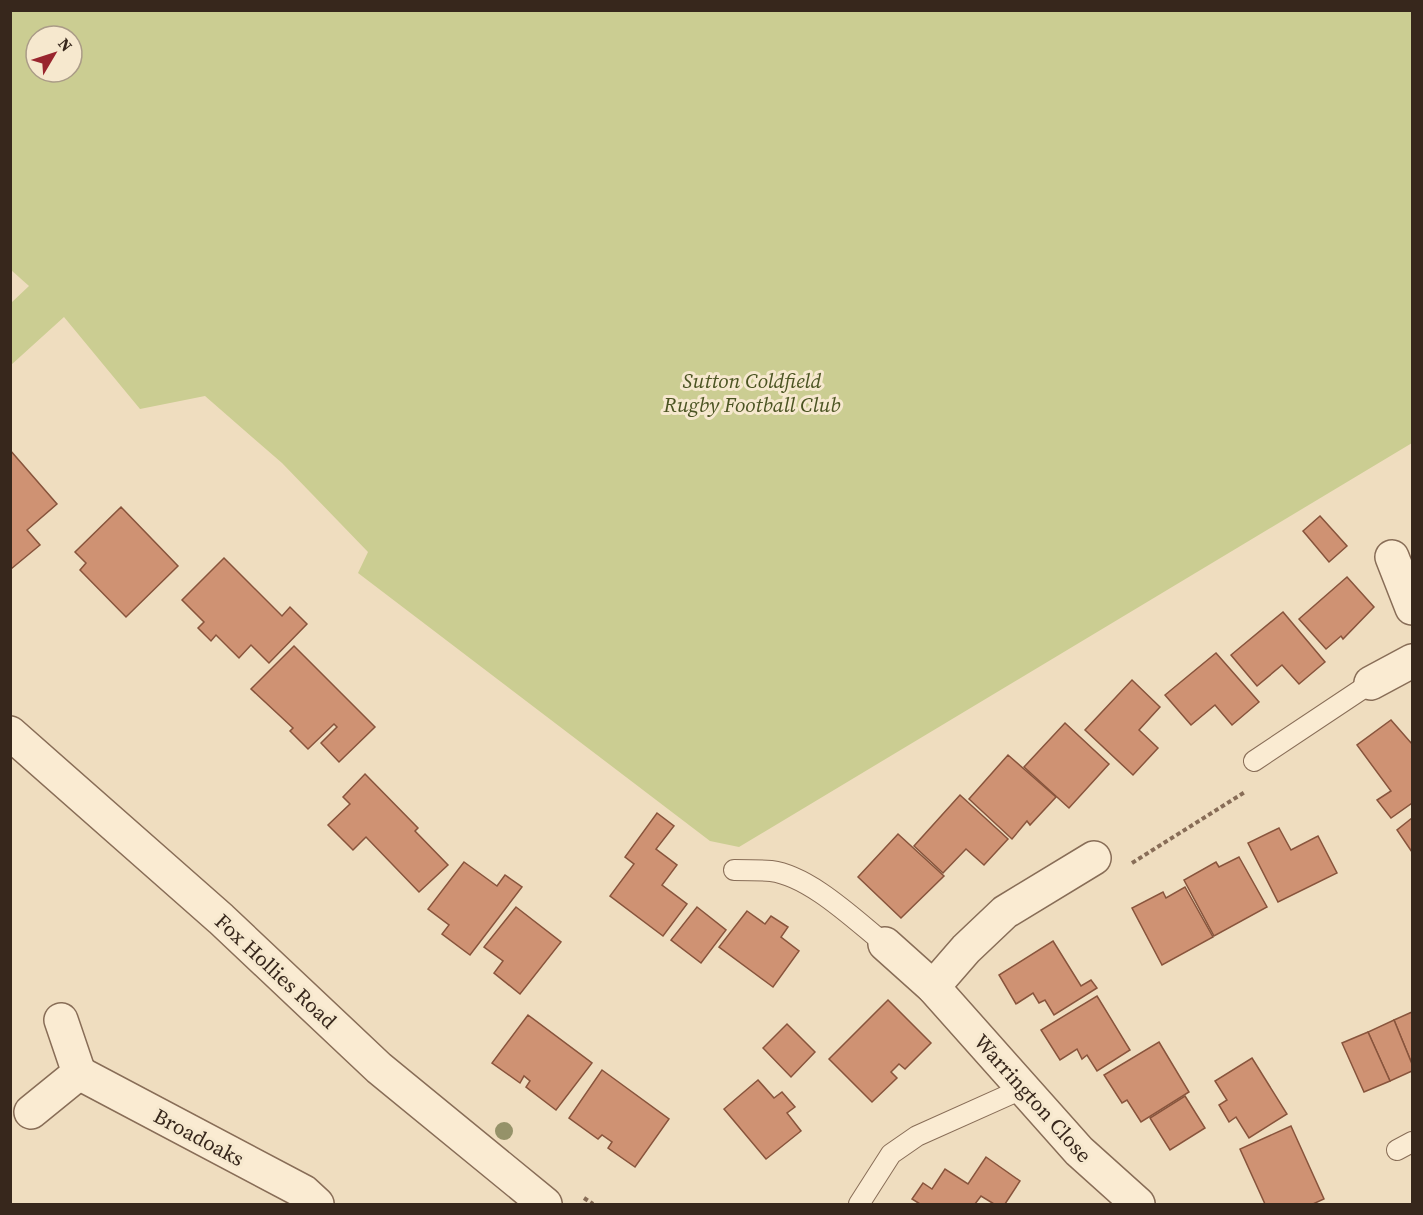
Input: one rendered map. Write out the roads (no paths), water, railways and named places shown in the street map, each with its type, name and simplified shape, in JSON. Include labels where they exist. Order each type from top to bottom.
[{"type":"street","points":[[1392,557],[1413,608]]},
{"type":"street","points":[[1371,683],[1413,661]]},
{"type":"street","name":"Fox Hollies Road","points":[[10,733],[221,919],[379,1068],[544,1204]]},
{"type":"street","points":[[933,987],[966,949],[1005,912],[1094,858]]},
{"type":"street","name":"Warrington Close","points":[[885,944],[933,987],[1079,1150],[1138,1204]]},
{"type":"street","points":[[31,1112],[79,1073],[61,1020]]},
{"type":"street","name":"Broadoaks","points":[[79,1073],[304,1192],[317,1204]]},
{"type":"lane","points":[[1254,761],[1371,683]]},
{"type":"lane","points":[[734,870],[774,871],[806,885],[838,906],[885,944]]},
{"type":"lane","points":[[859,1204],[891,1154],[917,1136],[1024,1088]]},
{"type":"park label","name":"Sutton Coldfield Rugby Football Club","points":[[752,392]]}]
